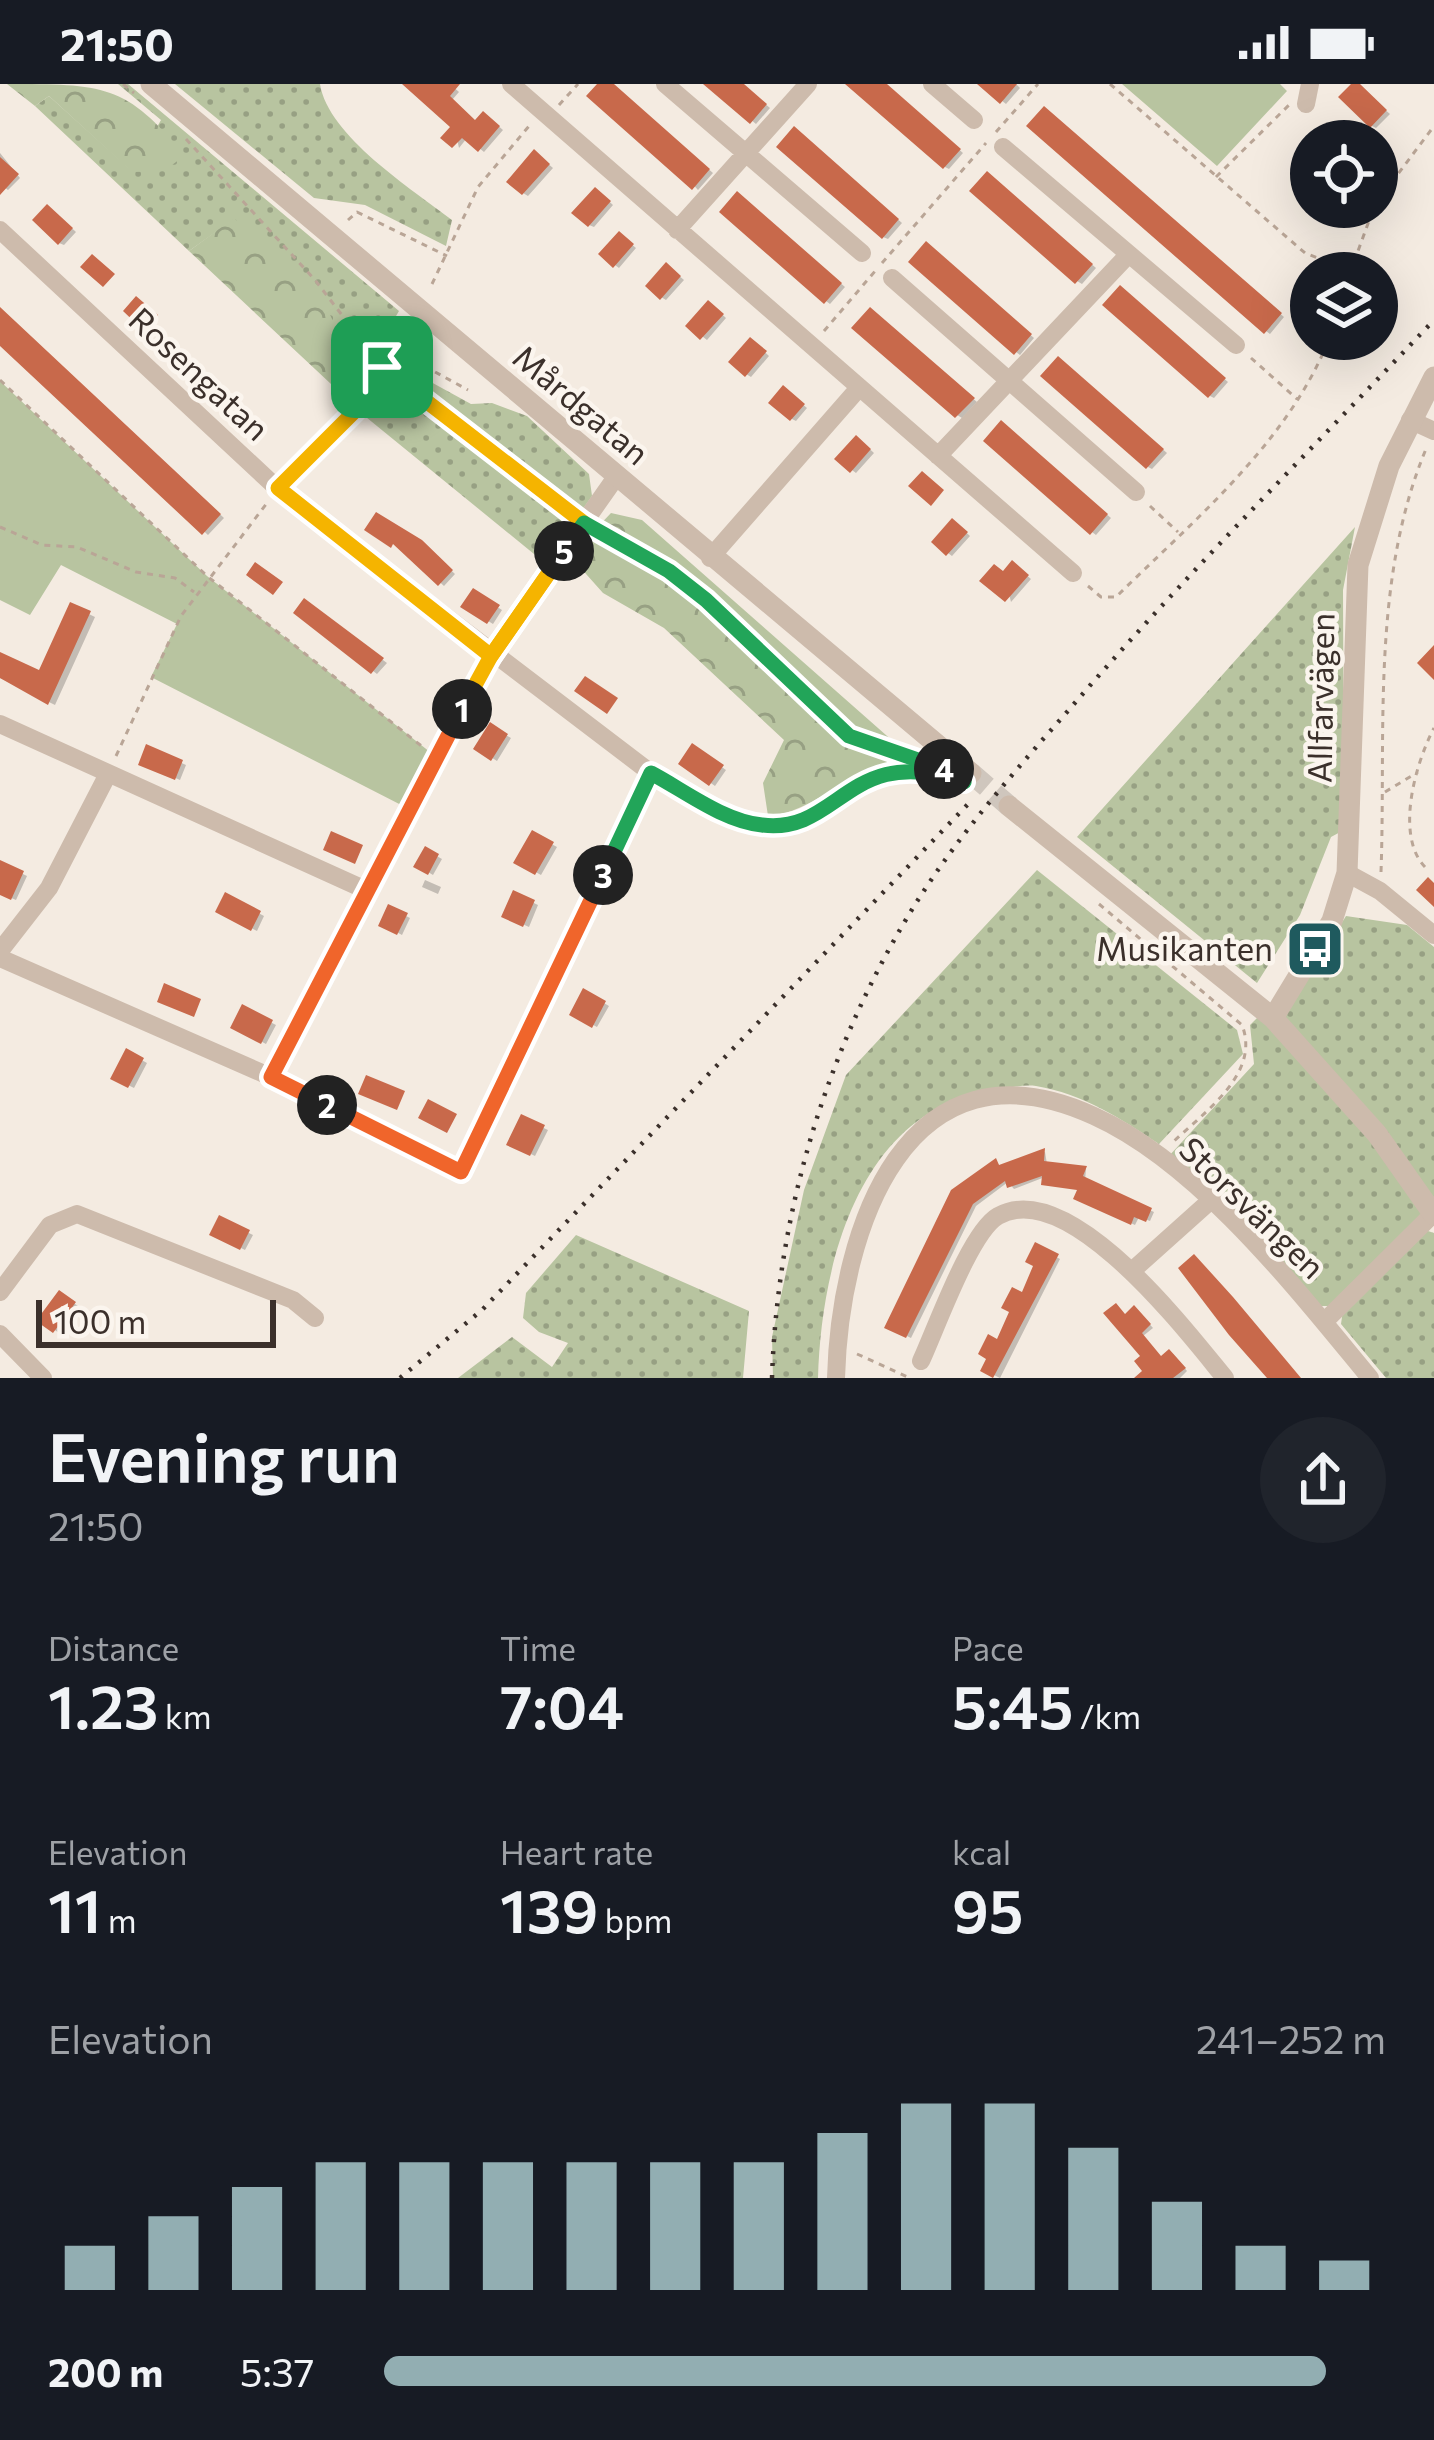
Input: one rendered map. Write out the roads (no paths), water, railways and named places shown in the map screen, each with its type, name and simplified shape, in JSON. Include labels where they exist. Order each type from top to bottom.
[{"type":"street","points":[[511,84],[1073,573]]},
{"type":"street","points":[[665,84],[862,253]]},
{"type":"street","points":[[677,230],[808,84]]},
{"type":"street","points":[[932,84],[974,120]]},
{"type":"street","name":"Mårdgatan","points":[[145,91],[616,478],[957,773]]},
{"type":"street","points":[[997,142],[1236,345]]},
{"type":"street","name":"Rosengatan","points":[[0,230],[278,488],[491,656],[651,773],[461,1172],[271,1077]]},
{"type":"street","points":[[938,456],[1128,255]]},
{"type":"street","points":[[892,278],[1136,492]]},
{"type":"street","name":"Allfarvägen","points":[[1274,1018],[1332,921],[1347,873],[1358,565],[1389,466],[1434,377]]},
{"type":"street","points":[[710,558],[858,389]]},
{"type":"street","points":[[1410,420],[1434,431]]},
{"type":"street","points":[[108,774],[49,888],[0,955],[271,1077],[491,656],[616,478]]},
{"type":"street","points":[[0,724],[368,891]]},
{"type":"street","points":[[1009,806],[1274,1018],[1377,1133],[1434,1215]]},
{"type":"street","points":[[1347,873],[1380,891],[1434,935]]},
{"type":"street","name":"Storsvängen","points":[[836,1378],[842,1295],[863,1218],[892,1158],[925,1123],[964,1102],[1035,1096],[1096,1116],[1159,1157],[1210,1201],[1370,1378]]},
{"type":"street","points":[[1133,1270],[1210,1201]]},
{"type":"street","points":[[915,1369],[980,1236],[997,1216],[1036,1213],[1099,1240],[1133,1270],[1225,1378]]},
{"type":"street","points":[[0,1292],[50,1225],[77,1214],[293,1300],[315,1318]]},
{"type":"street","name":"Storsvängen","points":[[1324,1322],[1434,1215]]},
{"type":"street","points":[[0,1334],[43,1378]]},
{"type":"tunnel","points":[[971,773],[1009,806]]},
{"type":"railway","points":[[772,1378],[783,1261],[809,1145],[848,1034],[919,899],[979,816],[1111,661],[1434,320]]},
{"type":"railway","points":[[400,1378],[482,1310],[971,801]]},
{"type":"place","name":"Musikanten","points":[[1315,949]]}]
